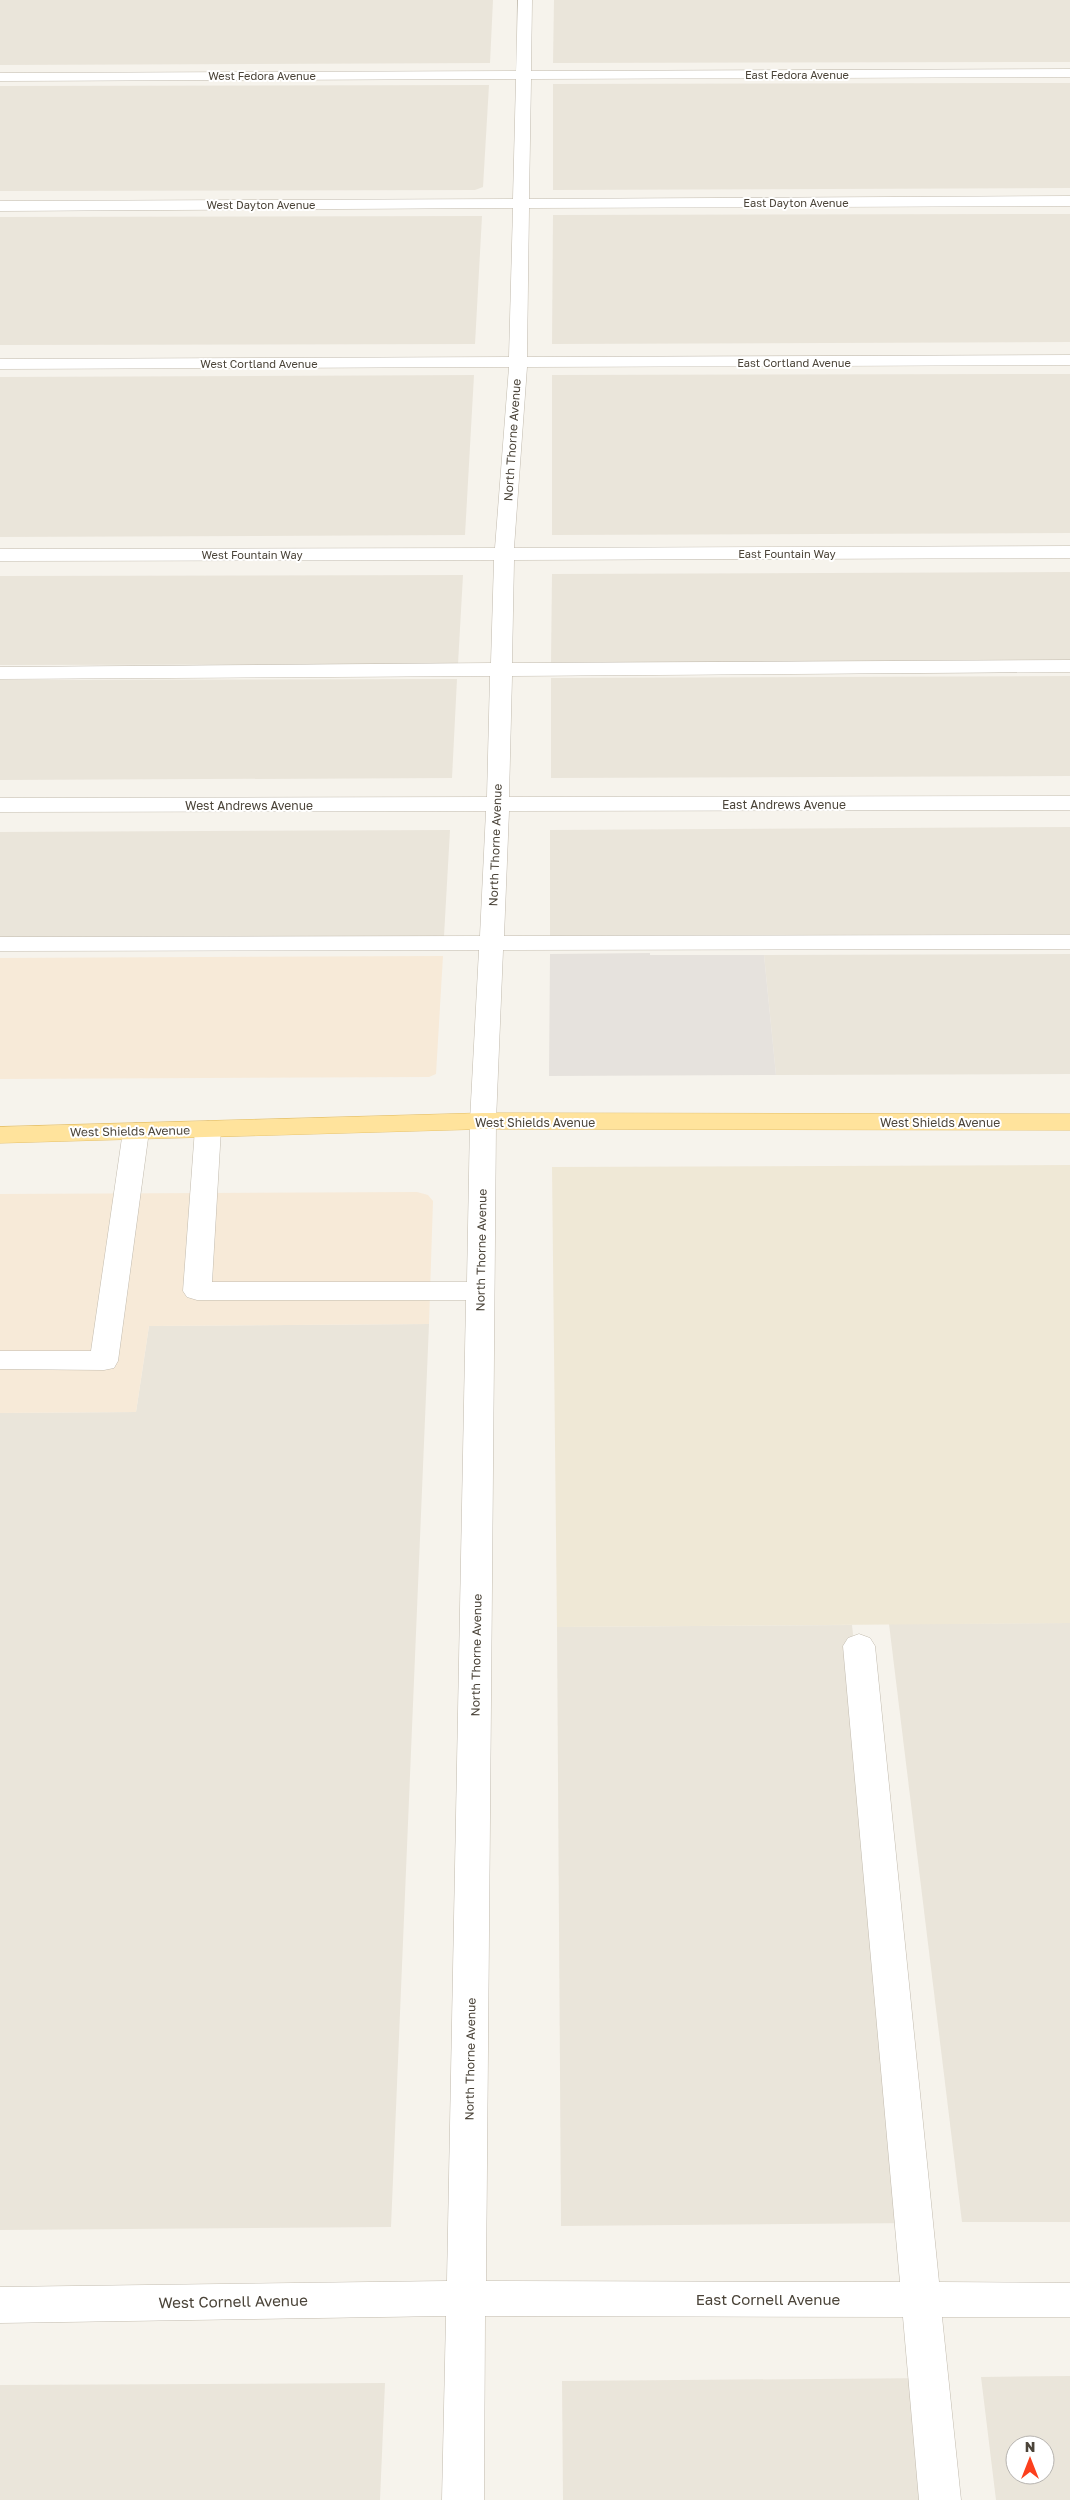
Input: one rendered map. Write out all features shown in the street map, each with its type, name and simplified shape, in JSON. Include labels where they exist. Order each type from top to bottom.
[{"type":"main road","name":"West Shields Avenue","points":[[0,1134],[483,1122],[1070,1122]]},
{"type":"street","name":"North Thorne Avenue","points":[[463,2500],[483,1122],[498,804],[504,553],[518,363],[525,0]]},
{"type":"street","name":"East Fedora Avenue","points":[[524,74],[1070,73]]},
{"type":"street","name":"West Fedora Avenue","points":[[0,77],[524,74]]},
{"type":"street","name":"East Dayton Avenue","points":[[522,203],[1070,201]]},
{"type":"street","name":"West Dayton Avenue","points":[[0,206],[522,203]]},
{"type":"street","name":"East Cortland Avenue","points":[[518,363],[1070,360]]},
{"type":"street","name":"West Cortland Avenue","points":[[0,364],[518,363]]},
{"type":"street","name":"East Fountain Way","points":[[504,553],[1070,552]]},
{"type":"street","name":"West Fountain Way","points":[[0,555],[504,553]]},
{"type":"street","points":[[0,673],[1070,666]]},
{"type":"street","name":"East Andrews Avenue","points":[[498,804],[1070,803]]},
{"type":"street","name":"West Andrews Avenue","points":[[0,805],[498,804]]},
{"type":"street","points":[[0,944],[1070,942]]},
{"type":"street","points":[[208,1129],[197,1292],[481,1291]]},
{"type":"street","points":[[0,1360],[104,1361],[136,1131]]},
{"type":"street","points":[[859,1646],[940,2500]]},
{"type":"street","name":"East Cornell Avenue","points":[[467,2298],[1070,2300]]},
{"type":"street","name":"West Cornell Avenue","points":[[0,2305],[467,2298]]},
{"type":"shaded area","points":[[0,0],[493,0],[490,63],[0,65]]},
{"type":"shaded area","points":[[554,0],[1070,0],[1070,62],[553,63]]},
{"type":"shaded area","points":[[1070,83],[1070,188],[553,190],[553,84]]},
{"type":"shaded area","points":[[489,85],[483,187],[475,190],[0,191],[0,86]]},
{"type":"shaded area","points":[[1070,214],[1070,342],[552,344],[553,215]]},
{"type":"shaded area","points":[[482,216],[475,344],[0,345],[0,217]]},
{"type":"shaded area","points":[[1070,374],[1070,533],[552,535],[552,375]]},
{"type":"shaded area","points":[[474,375],[465,535],[0,537],[0,377]]},
{"type":"shaded area","points":[[1070,572],[1070,661],[551,663],[552,574]]},
{"type":"shaded area","points":[[463,575],[458,664],[0,665],[0,576]]},
{"type":"shaded area","points":[[1070,676],[1070,776],[551,778],[551,678]]},
{"type":"shaded area","points":[[457,679],[452,778],[0,780],[0,680]]},
{"type":"shaded area","points":[[1070,827],[1070,934],[550,936],[550,830]]},
{"type":"shaded area","points":[[450,830],[444,936],[0,939],[0,832]]},
{"type":"shaded area","points":[[650,953],[650,955],[764,955],[776,1075],[549,1076],[550,954]]},
{"type":"shaded area","points":[[1070,954],[1070,1074],[776,1075],[764,955]]},
{"type":"shaded area","points":[[443,956],[436,1074],[429,1077],[0,1079],[0,958]]},
{"type":"shaded area","points":[[1070,1165],[1070,1623],[557,1627],[552,1167]]},
{"type":"shaded area","points":[[417,1192],[428,1195],[433,1201],[429,1324],[149,1326],[136,1412],[0,1413],[0,1194]]},
{"type":"shaded area","points":[[429,1324],[391,2227],[0,2230],[0,1413],[136,1412],[149,1326]]},
{"type":"shaded area","points":[[1070,1623],[1070,2222],[962,2222],[889,1624]]},
{"type":"shaded area","points":[[852,1625],[916,2223],[561,2226],[557,1627]]},
{"type":"shaded area","points":[[1070,2376],[1070,2500],[996,2500],[981,2377]]},
{"type":"shaded area","points":[[933,2378],[947,2500],[563,2500],[562,2381]]},
{"type":"shaded area","points":[[385,2383],[380,2500],[0,2500],[0,2385]]}]
